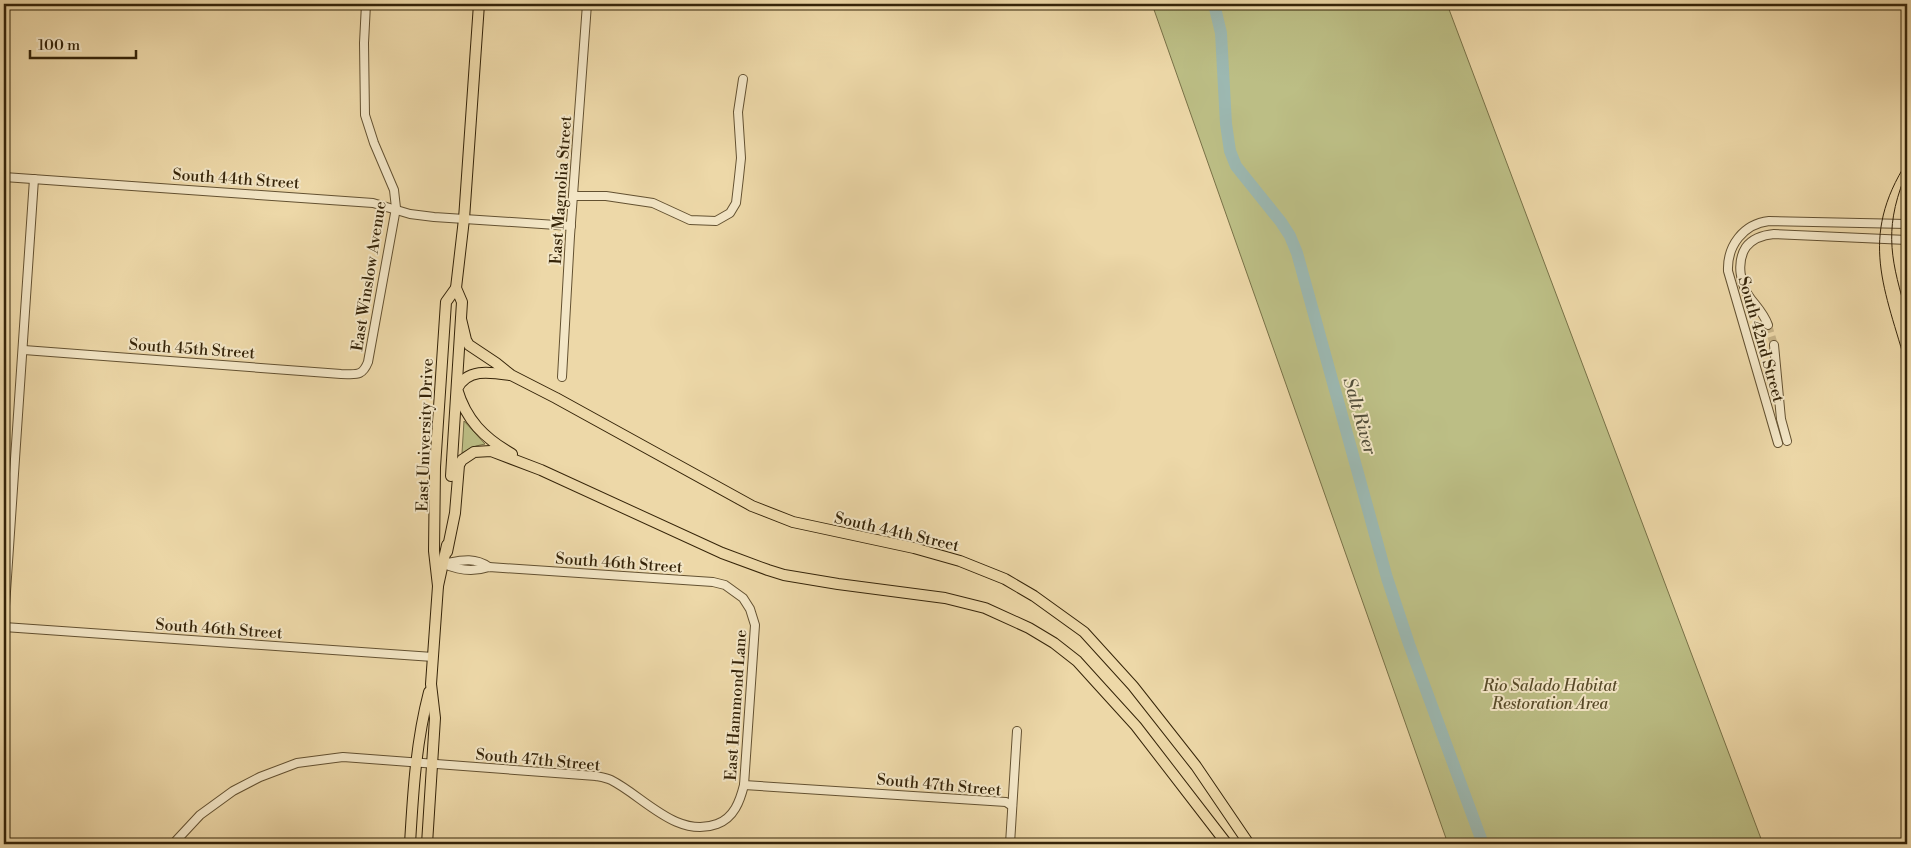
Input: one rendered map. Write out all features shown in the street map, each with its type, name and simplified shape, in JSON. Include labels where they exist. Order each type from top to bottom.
[{"type":"main road","name":"East University Drive","points":[[410,844],[416,763],[422,718],[431,684],[440,564],[435,467],[440,388],[446,302],[456,288],[464,219],[478,4]]},
{"type":"main road","name":"East University Drive","points":[[440,564],[446,552],[457,389],[462,302],[456,288]]},
{"type":"main road","points":[[461,319],[469,345],[511,375]]},
{"type":"main road","points":[[457,389],[460,383],[470,375],[490,372],[511,375]]},
{"type":"main road","name":"South 44th Street","points":[[511,375],[752,506],[793,522],[914,548],[960,561],[1005,579],[1034,596],[1084,632],[1133,686],[1196,766],[1249,844]]},
{"type":"main road","points":[[440,388],[457,389]]},
{"type":"main road","points":[[457,389],[470,418],[482,433],[504,449],[541,470],[722,553],[784,575],[945,598],[985,608],[1029,628],[1054,643],[1077,661],[1136,726],[1227,844]]},
{"type":"main road","points":[[446,552],[454,513],[458,470],[462,460],[474,452],[485,450],[541,470]]},
{"type":"main road","name":"East University Drive","points":[[428,844],[435,718],[431,684]]},
{"type":"main road","points":[[412,814],[416,844]]},
{"type":"street","name":"East Winslow Avenue","points":[[359,374],[365,370],[368,362],[396,208],[394,190],[365,116],[364,44],[366,4]]},
{"type":"street","name":"East Magnolia Street","points":[[562,377],[587,4]]},
{"type":"street","points":[[574,196],[606,196],[653,203],[690,220],[716,221],[730,213],[736,203],[741,158],[738,112],[743,79]]},
{"type":"street","name":"South 44th Street","points":[[4,177],[373,203],[396,208],[410,214],[571,226]]},
{"type":"street","points":[[4,621],[24,350],[34,179]]},
{"type":"street","name":"South 42nd Street","points":[[1778,443],[1730,277],[1728,260],[1735,241],[1750,228],[1764,222],[1907,224]]},
{"type":"street","points":[[1799,236],[1800,222]]},
{"type":"street","name":"South 42nd Street","points":[[1768,325],[1763,314],[1751,299],[1744,286],[1741,273],[1741,258],[1748,244],[1759,237],[1774,234],[1907,240]]},
{"type":"street","name":"South 42nd Street","points":[[1774,344],[1781,419],[1787,441]]},
{"type":"street","name":"South 45th Street","points":[[24,350],[359,374]]},
{"type":"street","name":"South 46th Street","points":[[440,564],[457,560],[481,561],[489,567],[713,582],[724,584],[743,598]]},
{"type":"street","name":"East Hammond Lane","points":[[732,814],[740,801],[744,785],[755,625],[750,609],[743,598]]},
{"type":"street","name":"South 46th Street","points":[[4,627],[433,657]]},
{"type":"street","points":[[1010,844],[1017,731]]},
{"type":"street","name":"South 47th Street","points":[[173,844],[200,815],[233,791],[260,777],[297,763],[343,757],[596,776],[611,780],[671,819],[694,827],[710,827],[732,814]]},
{"type":"street","name":"South 47th Street","points":[[744,785],[1006,802],[1012,806]]},
{"type":"green space","name":"Rio Salado Habitat Restoration Area","points":[[1152,4],[1447,4],[1763,844],[1448,844]]},
{"type":"green space","points":[[1523,4],[1608,4],[1565,10],[1532,7]]},
{"type":"green space","points":[[464,421],[485,444],[462,453]]},
{"type":"waterway","name":"Salt River","points":[[1214,4],[1221,33],[1226,124],[1230,151],[1236,166],[1281,222],[1290,236],[1297,253],[1387,578],[1409,644],[1483,844]]},
{"type":"tunnel","points":[[1768,325],[1774,345]]},
{"type":"tram line","points":[[1907,162],[1892,189],[1883,215],[1880,240],[1880,264],[1884,288],[1907,368]]},
{"type":"tram line","points":[[1904,179],[1897,198],[1892,232],[1892,247],[1897,279],[1907,315]]}]
